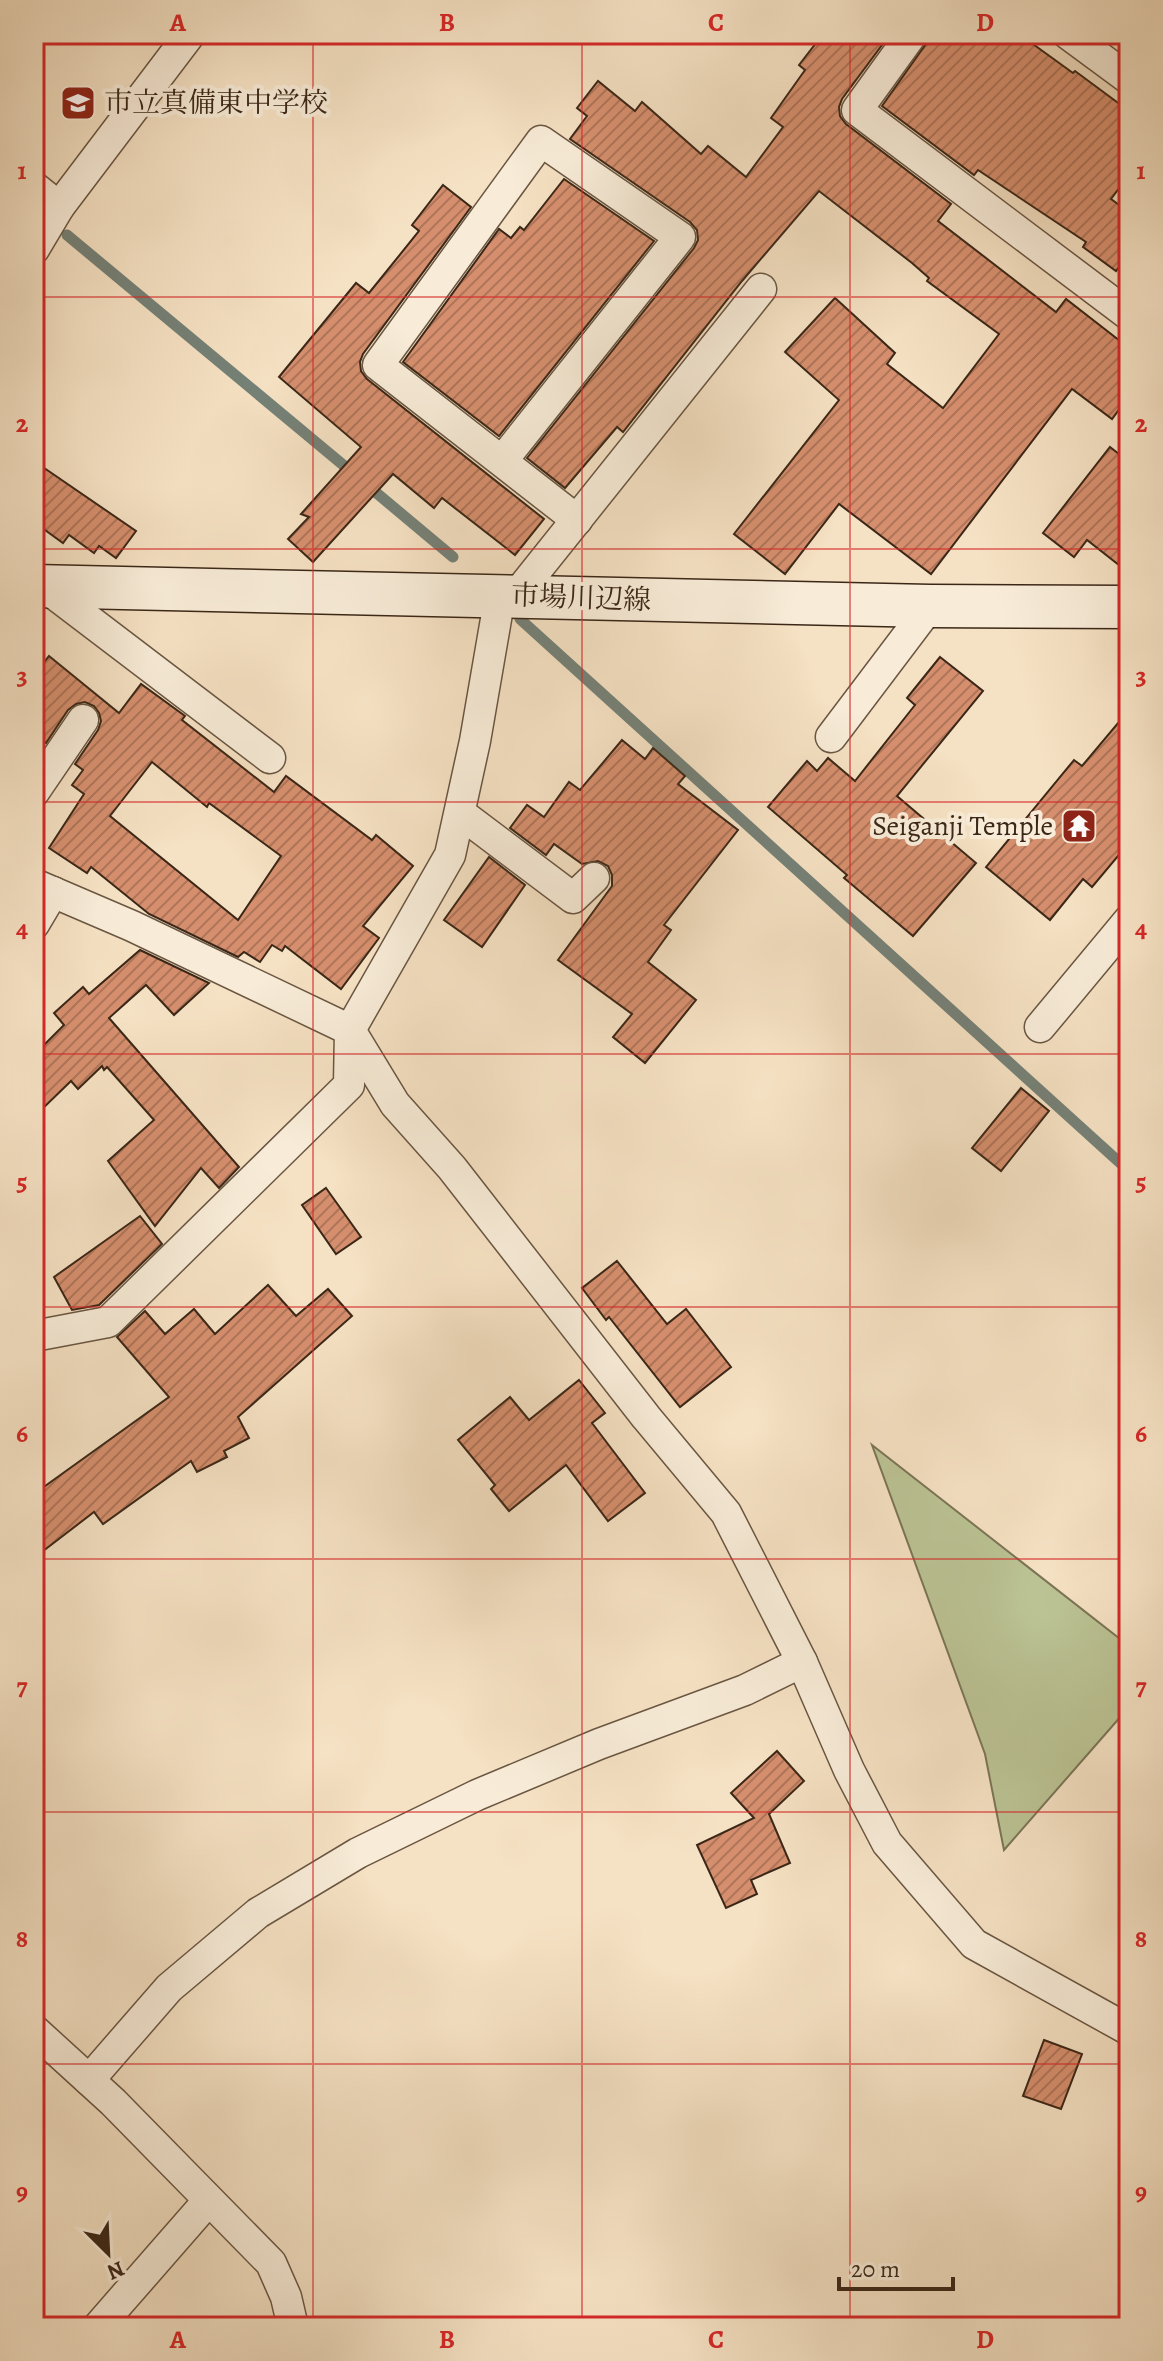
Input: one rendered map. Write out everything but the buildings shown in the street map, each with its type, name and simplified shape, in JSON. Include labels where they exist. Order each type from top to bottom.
[{"type":"main road","name":"市場川辺線","points":[[39,586],[930,606],[1129,607]]},
{"type":"street","points":[[34,249],[59,207],[190,34]]},
{"type":"street","points":[[912,34],[857,110],[1129,315]]},
{"type":"street","points":[[1068,34],[1129,79]]},
{"type":"street","points":[[502,461],[680,237],[541,141],[378,365],[577,520]]},
{"type":"street","points":[[34,187],[59,207]]},
{"type":"street","points":[[34,1336],[108,1322],[349,1085],[350,1030],[450,855],[507,597],[577,520],[761,289]]},
{"type":"street","points":[[39,586],[270,758]]},
{"type":"street","points":[[831,737],[930,606]]},
{"type":"street","points":[[34,792],[83,720]]},
{"type":"street","points":[[460,813],[573,898],[594,878]]},
{"type":"street","points":[[34,924],[43,888],[282,995],[350,1030],[395,1104],[452,1168],[646,1417],[726,1513],[802,1662],[849,1770],[887,1843],[974,1944],[1129,2030]]},
{"type":"street","points":[[1040,1027],[1129,920]]},
{"type":"street","points":[[89,2080],[169,1988],[258,1913],[358,1853],[477,1795],[599,1744],[745,1690],[802,1662]]},
{"type":"street","points":[[34,2030],[89,2080],[271,2263],[286,2297],[293,2327]]},
{"type":"street","points":[[98,2327],[208,2201]]},
{"type":"green space","points":[[872,1445],[1129,1646],[1129,1707],[1004,1850],[985,1754]]},
{"type":"waterway","points":[[67,235],[354,474]]},
{"type":"waterway","points":[[367,485],[453,557]]},
{"type":"waterway","points":[[520,619],[1129,1171]]},
{"type":"place","name":"市立真備東中学校","points":[[78,103]]},
{"type":"place","name":"Seiganji Temple","points":[[1079,826]]}]
